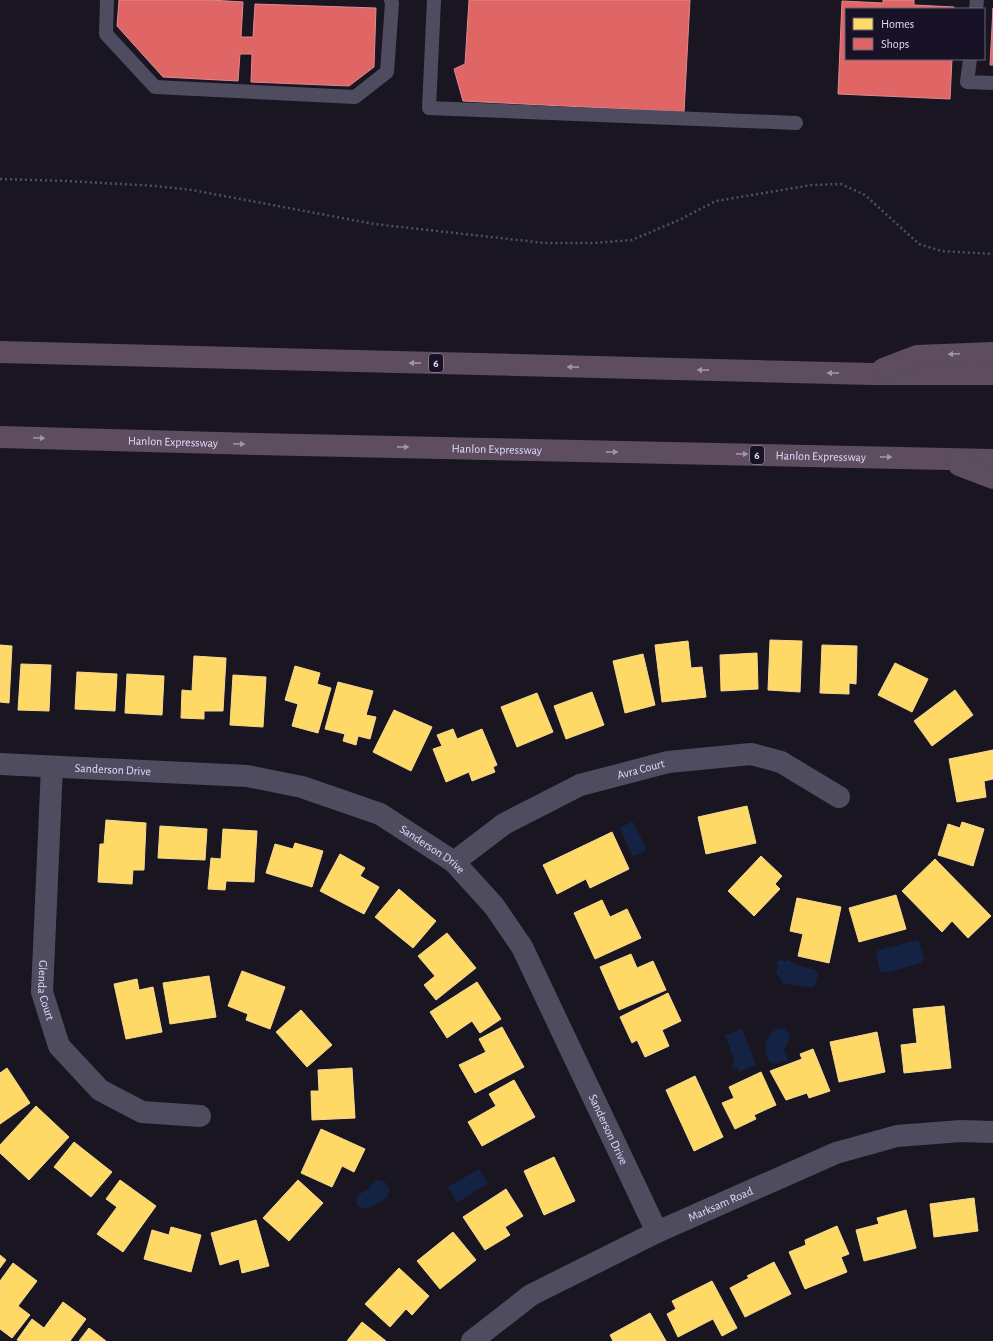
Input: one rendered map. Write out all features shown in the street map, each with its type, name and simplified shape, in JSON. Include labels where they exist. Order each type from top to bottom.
[{"type":"highway","name":"6","points":[[0,352],[872,374],[993,374]]},
{"type":"highway","points":[[872,374],[917,356],[993,353]]},
{"type":"highway","name":"Hanlon Expressway","points":[[0,437],[993,460]]},
{"type":"highway","points":[[941,458],[993,478]]},
{"type":"street","name":"Avra Court","points":[[454,862],[504,824],[580,785],[668,762],[750,754],[781,762],[840,798]]},
{"type":"street","name":"Sanderson Drive","points":[[0,764],[247,776],[302,787],[380,814],[454,862],[494,906],[522,947],[657,1232]]},
{"type":"street","name":"Glenda Court","points":[[52,767],[42,992],[59,1046],[100,1090],[142,1112],[200,1116]]},
{"type":"street","name":"Marksam Road","points":[[472,1341],[531,1295],[657,1232],[836,1153],[897,1136],[962,1131],[993,1132]]},
{"type":"lane","points":[[107,0],[106,34],[155,88],[355,97],[387,72],[391,0]]},
{"type":"lane","points":[[434,0],[429,108],[796,123]]},
{"type":"lane","points":[[970,60],[967,82],[993,83]]},
{"type":"path","points":[[0,179],[163,186],[192,190],[374,224],[545,243],[593,243],[632,240],[679,220],[716,201],[812,184],[841,184],[865,195],[919,244],[941,251],[993,254]]},
{"type":"water","points":[[632,822],[634,823],[646,849],[635,856],[632,855],[620,829],[621,827]]},
{"type":"water","points":[[917,940],[924,959],[922,963],[885,973],[880,971],[876,954],[879,950]]},
{"type":"water","points":[[781,959],[784,962],[788,960],[794,964],[816,970],[818,974],[815,986],[811,988],[783,983],[776,972],[778,966],[776,963]]},
{"type":"water","points":[[781,1028],[785,1029],[790,1035],[789,1041],[784,1049],[788,1060],[787,1062],[783,1060],[777,1063],[772,1063],[766,1052],[766,1045],[768,1038],[773,1032]]},
{"type":"water","points":[[742,1029],[756,1065],[739,1072],[737,1067],[733,1068],[732,1064],[735,1062],[725,1035]]},
{"type":"water","points":[[479,1169],[488,1183],[457,1203],[448,1187]]},
{"type":"water","points":[[376,1180],[383,1181],[387,1184],[389,1190],[388,1195],[381,1202],[371,1207],[362,1209],[357,1205],[356,1198],[359,1194],[367,1190]]},
{"type":"building: Homes","points":[[770,640],[802,641],[800,692],[768,690]]},
{"type":"building: Homes","points":[[688,641],[691,668],[702,667],[706,697],[662,702],[655,645]]},
{"type":"building: Homes","points":[[0,645],[12,646],[9,703],[0,702]]},
{"type":"building: Homes","points":[[822,645],[857,646],[856,684],[849,683],[849,694],[820,693]]},
{"type":"building: Homes","points":[[757,653],[758,689],[721,691],[720,655]]},
{"type":"building: Homes","points":[[643,654],[655,705],[625,713],[613,661]]},
{"type":"building: Homes","points":[[194,656],[226,658],[223,711],[204,711],[204,719],[181,718],[182,690],[192,691]]},
{"type":"building: Homes","points":[[895,663],[928,679],[912,712],[878,695]]},
{"type":"building: Homes","points":[[21,664],[51,665],[49,711],[18,710]]},
{"type":"building: Homes","points":[[295,666],[320,673],[317,684],[331,688],[318,733],[292,726],[298,704],[285,700]]},
{"type":"building: Homes","points":[[77,672],[117,674],[115,711],[75,709]]},
{"type":"building: Homes","points":[[127,674],[164,676],[162,715],[125,713]]},
{"type":"building: Homes","points":[[233,675],[266,677],[263,727],[230,725]]},
{"type":"building: Homes","points":[[338,682],[373,691],[366,715],[376,717],[370,739],[358,736],[356,745],[343,741],[345,734],[325,729]]},
{"type":"building: Homes","points":[[955,690],[973,715],[932,746],[914,721]]},
{"type":"building: Homes","points":[[592,692],[604,725],[566,739],[554,706]]},
{"type":"building: Homes","points":[[537,693],[553,732],[517,747],[501,707]]},
{"type":"building: Homes","points":[[394,710],[432,727],[411,771],[373,752]]},
{"type":"building: Homes","points":[[453,729],[457,739],[482,729],[497,765],[493,767],[495,772],[472,781],[469,772],[446,782],[433,749],[442,746],[437,735]]},
{"type":"building: Homes","points":[[993,750],[993,779],[984,781],[986,797],[957,802],[949,759]]},
{"type":"building: Homes","points":[[747,806],[756,843],[706,854],[698,817]]},
{"type":"building: Homes","points":[[106,820],[146,823],[144,870],[133,870],[132,884],[98,882],[100,844],[104,844]]},
{"type":"building: Homes","points":[[962,822],[984,829],[973,866],[938,855],[948,824],[960,828]]},
{"type":"building: Homes","points":[[160,826],[207,829],[205,860],[158,858]]},
{"type":"building: Homes","points":[[223,829],[257,831],[254,882],[226,881],[225,890],[208,889],[211,858],[221,859]]},
{"type":"building: Homes","points":[[612,832],[629,869],[590,888],[586,879],[557,894],[543,865]]},
{"type":"building: Homes","points":[[295,843],[323,851],[312,887],[266,873],[275,844],[293,849]]},
{"type":"building: Homes","points":[[340,854],[365,868],[360,876],[379,887],[364,914],[320,891]]},
{"type":"building: Homes","points":[[761,856],[782,876],[775,884],[780,889],[754,916],[728,891]]},
{"type":"building: Homes","points":[[935,859],[991,916],[968,938],[952,921],[942,932],[902,891]]},
{"type":"building: Homes","points":[[399,889],[436,921],[413,948],[375,917]]},
{"type":"building: Homes","points":[[896,895],[906,929],[859,942],[849,908]]},
{"type":"building: Homes","points":[[797,898],[841,907],[829,963],[798,956],[803,934],[790,931]]},
{"type":"building: Homes","points":[[602,900],[610,917],[627,909],[641,938],[595,959],[574,913]]},
{"type":"building: Homes","points":[[447,933],[476,968],[436,1000],[424,985],[435,976],[418,956]]},
{"type":"building: Homes","points":[[631,954],[637,968],[653,961],[666,990],[619,1010],[600,967]]},
{"type":"building: Homes","points":[[242,971],[285,987],[270,1029],[246,1020],[248,1014],[228,1006]]},
{"type":"building: Homes","points":[[209,976],[216,1017],[170,1024],[163,983]]},
{"type":"building: Homes","points":[[137,979],[139,990],[153,987],[162,1032],[126,1039],[114,984]]},
{"type":"building: Homes","points":[[477,982],[501,1019],[480,1033],[472,1021],[447,1038],[430,1012]]},
{"type":"building: Homes","points":[[668,993],[681,1021],[662,1030],[669,1046],[645,1057],[637,1040],[632,1043],[620,1017]]},
{"type":"building: Homes","points":[[944,1006],[951,1068],[904,1073],[901,1045],[917,1043],[913,1009]]},
{"type":"building: Homes","points":[[301,1010],[332,1045],[307,1067],[276,1032]]},
{"type":"building: Homes","points":[[502,1027],[524,1067],[475,1093],[459,1065],[486,1052],[479,1039]]},
{"type":"building: Homes","points":[[877,1032],[885,1072],[839,1082],[830,1042]]},
{"type":"building: Homes","points":[[813,1049],[830,1091],[809,1098],[807,1093],[786,1100],[770,1071],[802,1059],[800,1054]]},
{"type":"building: Homes","points":[[7,1068],[30,1103],[0,1124],[0,1073]]},
{"type":"building: Homes","points":[[352,1068],[355,1118],[312,1120],[311,1091],[319,1091],[318,1070]]},
{"type":"building: Homes","points":[[761,1072],[776,1105],[754,1115],[756,1119],[735,1129],[722,1103],[734,1098],[729,1087]]},
{"type":"building: Homes","points":[[695,1076],[723,1137],[694,1151],[666,1090]]},
{"type":"building: Homes","points":[[514,1080],[535,1117],[482,1146],[468,1122],[496,1106],[489,1094]]},
{"type":"building: Homes","points":[[36,1106],[69,1137],[29,1180],[0,1153],[0,1145]]},
{"type":"building: Homes","points":[[321,1129],[365,1149],[354,1172],[342,1166],[332,1187],[301,1173]]},
{"type":"building: Homes","points":[[74,1142],[112,1172],[91,1197],[54,1167]]},
{"type":"building: Homes","points":[[554,1157],[575,1201],[544,1215],[524,1171]]},
{"type":"building: Homes","points":[[120,1180],[156,1206],[123,1252],[97,1234],[117,1207],[106,1199]]},
{"type":"building: Homes","points":[[298,1180],[323,1203],[289,1241],[263,1218]]},
{"type":"building: Homes","points":[[506,1189],[523,1216],[505,1227],[510,1235],[485,1250],[463,1217]]},
{"type":"building: Homes","points":[[974,1198],[978,1231],[934,1237],[930,1204]]},
{"type":"building: Homes","points":[[906,1210],[916,1248],[864,1261],[856,1230],[879,1224],[877,1218]]},
{"type":"building: Homes","points":[[256,1220],[269,1266],[242,1273],[239,1259],[220,1265],[211,1233]]},
{"type":"building: Homes","points":[[837,1226],[849,1254],[841,1257],[847,1272],[805,1289],[789,1252],[806,1245],[805,1240]]},
{"type":"building: Homes","points":[[171,1227],[201,1235],[191,1272],[144,1259],[152,1230],[169,1235]]},
{"type":"building: Homes","points":[[453,1232],[476,1260],[440,1289],[417,1261]]},
{"type":"building: Homes","points":[[0,1255],[6,1260],[0,1268]]},
{"type":"building: Homes","points":[[774,1262],[791,1294],[745,1317],[730,1288],[749,1278],[747,1276]]},
{"type":"building: Homes","points":[[13,1263],[37,1281],[18,1306],[30,1315],[12,1338],[0,1329],[0,1281]]},
{"type":"building: Homes","points":[[399,1268],[429,1296],[412,1315],[406,1309],[390,1327],[365,1304]]},
{"type":"building: Homes","points":[[712,1281],[737,1328],[722,1336],[713,1319],[678,1337],[667,1314],[676,1309],[672,1301]]},
{"type":"building: Homes","points":[[63,1302],[86,1319],[70,1341],[17,1340],[32,1319],[44,1328]]},
{"type":"building: Homes","points":[[650,1313],[666,1341],[613,1341],[610,1335]]},
{"type":"building: Homes","points":[[362,1322],[386,1341],[347,1341]]},
{"type":"building: Homes","points":[[89,1328],[106,1341],[79,1341]]},
{"type":"building: Shops","points":[[119,0],[211,0],[243,2],[241,37],[253,37],[255,4],[376,8],[374,67],[349,86],[251,82],[252,54],[240,54],[238,81],[163,77],[117,26]]},
{"type":"building: Shops","points":[[469,0],[690,0],[684,112],[463,101],[454,69],[465,64]]},
{"type":"building: Shops","points":[[883,0],[914,0],[914,5],[954,8],[845,8],[845,60],[952,60],[950,99],[838,94],[842,1],[883,3]]},
{"type":"building: Shops","points":[[993,8],[993,65],[990,65]]}]
